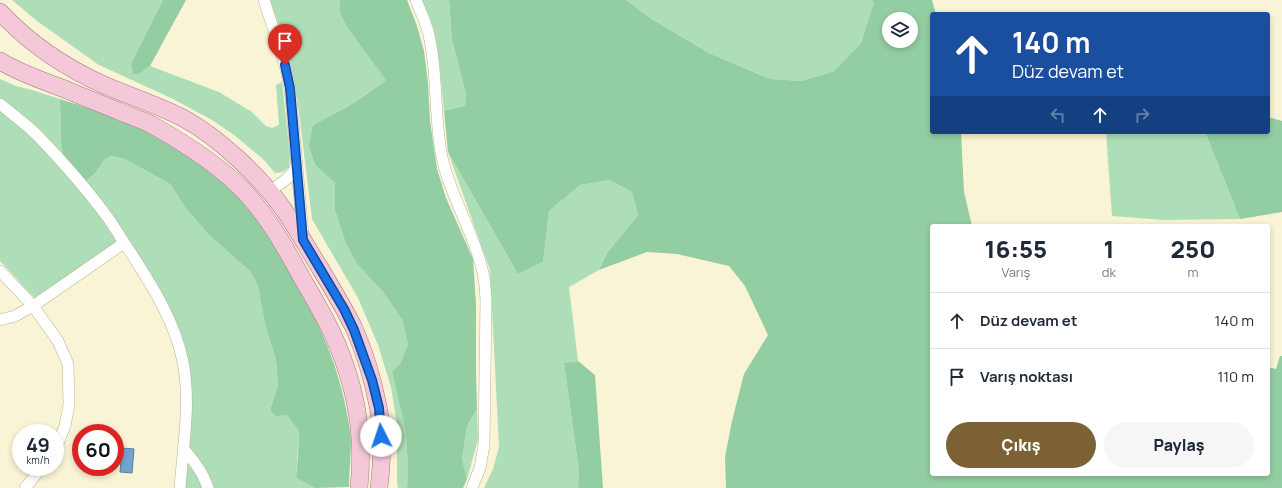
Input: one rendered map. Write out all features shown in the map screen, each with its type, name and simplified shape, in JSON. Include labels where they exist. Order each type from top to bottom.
[{"type":"main road","points":[[0,12],[25,36],[42,49],[76,70],[104,85],[166,110],[196,126],[242,163],[269,191],[283,209],[303,240],[349,320],[360,345],[372,380],[379,408],[381,429],[379,488]]},
{"type":"main road","points":[[0,61],[21,73],[152,125],[217,167],[244,192],[259,209],[283,243],[323,315],[346,367],[356,404],[360,472],[359,488]]},
{"type":"street","points":[[264,0],[285,65],[290,88],[303,240]]},
{"type":"street","points":[[416,0],[427,29],[432,48],[442,158],[453,192],[476,250],[485,282],[484,445],[480,468],[472,488]]},
{"type":"street","points":[[0,104],[36,134],[82,185],[108,218],[162,304],[179,344],[183,363],[186,394],[186,423],[180,488]]},
{"type":"street","points":[[269,191],[289,177],[296,164]]},
{"type":"street","points":[[0,320],[15,316],[33,306],[124,243]]},
{"type":"street","points":[[0,271],[33,306],[58,341],[68,364],[70,405],[64,430]]},
{"type":"street","points":[[183,448],[196,463],[208,488]]},
{"type":"street","points":[[25,488],[35,476]]},
{"type":"green space","points":[[12,0],[163,0],[131,63],[139,74],[150,66],[219,92],[252,112],[266,126],[272,128],[279,125],[276,85],[282,82],[290,157],[289,167],[283,172],[275,173],[263,159],[234,135],[212,120],[171,98],[99,65],[37,21]]},
{"type":"green space","points":[[163,0],[186,0],[150,66],[139,74],[133,74],[131,63]]},
{"type":"green space","points":[[269,0],[340,0],[340,13],[386,80],[351,104],[313,125],[316,166],[335,183],[335,210],[345,241],[357,264],[384,293],[402,318],[408,344],[401,362],[392,372],[406,432],[408,471],[407,488],[398,488],[397,424],[391,387],[378,345],[358,298],[312,219],[297,96],[291,65],[280,27]]},
{"type":"green space","points":[[340,0],[407,0],[417,26],[424,51],[428,83],[430,121],[437,169],[446,198],[473,259],[476,304],[477,409],[467,426],[462,459],[467,479],[463,488],[407,488],[408,471],[406,432],[392,372],[401,362],[408,344],[402,319],[384,293],[357,264],[345,241],[335,210],[335,183],[316,166],[309,147],[313,125],[369,93],[386,80],[348,28],[340,13]]},
{"type":"green space","points":[[421,0],[449,0],[452,40],[466,94],[465,107],[444,111],[435,37]]},
{"type":"green space","points":[[449,0],[626,0],[650,18],[709,53],[770,79],[802,81],[834,71],[861,43],[874,4],[872,0],[932,0],[935,12],[930,12],[930,134],[961,134],[964,192],[972,224],[930,224],[930,476],[1270,476],[1270,368],[1276,369],[1280,356],[1282,356],[1282,488],[726,488],[725,457],[732,421],[744,374],[768,335],[745,286],[729,266],[677,254],[647,252],[599,270],[607,253],[638,215],[632,192],[609,180],[580,185],[549,211],[543,262],[518,274],[448,152],[444,111],[465,106],[466,94],[452,40]]},
{"type":"green space","points":[[626,0],[872,0],[875,4],[861,43],[834,71],[802,81],[770,79],[709,53],[650,18]]},
{"type":"green space","points":[[0,79],[16,86],[60,99],[61,138],[82,185],[96,172],[104,160],[111,156],[125,159],[170,184],[185,207],[209,235],[250,271],[258,286],[265,324],[276,360],[278,385],[270,410],[287,415],[299,431],[296,478],[320,488],[180,488],[186,423],[179,344],[124,244],[38,302],[0,261]]},
{"type":"green space","points":[[60,99],[118,119],[173,146],[219,178],[240,199],[258,222],[302,292],[327,344],[339,380],[350,431],[351,447],[349,487],[316,488],[296,478],[299,431],[287,415],[276,416],[270,410],[278,385],[276,360],[265,324],[258,286],[250,271],[209,235],[185,207],[170,184],[125,159],[111,156],[104,160],[96,172],[82,185],[64,165],[61,138]]},
{"type":"green space","points":[[1270,118],[1282,121],[1282,212],[1240,219],[1206,134],[1270,134]]},
{"type":"green space","points":[[1106,134],[1206,134],[1240,219],[1163,220],[1112,216]]},
{"type":"green space","points":[[448,152],[518,274],[543,262],[549,211],[580,185],[609,180],[632,192],[638,215],[607,253],[599,270],[569,287],[578,361],[564,363],[579,471],[578,488],[484,488],[493,469],[499,447],[490,270]]},
{"type":"green space","points":[[578,361],[595,375],[603,488],[578,488],[579,471],[564,363]]},
{"type":"green space","points":[[477,409],[478,440],[467,479],[462,459],[467,426]]},
{"type":"water","points":[[124,448],[134,449],[132,473],[124,472]]},
{"type":"route","points":[[285,65],[290,88],[303,240],[344,309],[360,345],[367,363],[379,408],[381,436]]}]
